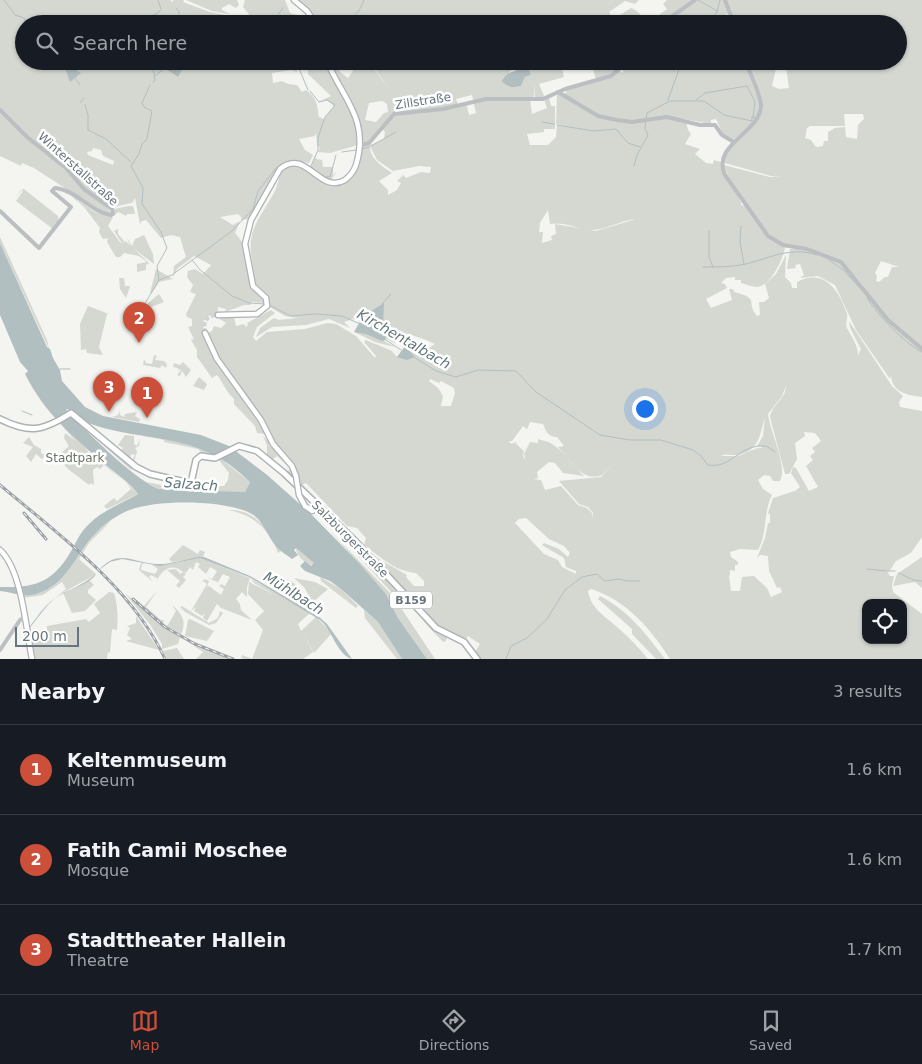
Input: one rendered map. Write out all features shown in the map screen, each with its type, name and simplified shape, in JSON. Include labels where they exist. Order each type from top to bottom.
[{"type":"main road","points":[[294,0],[310,15]]},
{"type":"main road","points":[[218,315],[257,314],[267,306],[266,298],[253,286],[245,244],[251,221],[280,169],[291,162],[303,164],[325,181],[340,182],[352,173],[359,146],[358,127],[354,109],[332,70]]},
{"type":"main road","points":[[205,333],[217,359],[261,420],[276,448],[291,464],[296,476],[301,501],[307,508],[317,509]]},
{"type":"main road","name":"Salzburgerstraße","points":[[15,426],[31,430],[56,423],[70,414],[139,469],[188,480],[196,460],[201,456],[217,457],[239,446],[251,448],[284,472],[317,509],[408,596],[436,628],[464,642],[477,659]]},
{"type":"main road","name":"B159","points":[[0,419],[15,426]]},
{"type":"main road","name":"B159","points":[[0,424],[15,426]]},
{"type":"main road","points":[[0,550],[13,567],[18,584],[32,659]]},
{"type":"street","points":[[671,15],[695,0]]},
{"type":"street","points":[[725,0],[731,15]]},
{"type":"street","name":"Zillstraße","points":[[359,146],[369,142],[394,114],[446,109],[473,101],[493,99],[538,100],[611,76],[619,70]]},
{"type":"street","points":[[749,70],[760,99],[761,108],[753,124],[734,142],[723,160],[723,171],[768,236],[783,245],[807,249],[844,264],[888,320],[922,349]]},
{"type":"street","points":[[556,93],[602,117],[628,122],[667,117],[700,125],[715,125],[722,135],[734,142]]},
{"type":"street","name":"Winterstallstraße","points":[[0,110],[27,137],[66,168],[84,189],[112,209],[113,215],[97,211],[86,202],[58,188],[52,191],[71,207],[39,248],[1,212]]},
{"type":"street","points":[[0,650],[20,620],[24,618]]},
{"type":"green space","points":[[0,0],[170,0],[173,2],[173,0],[184,0],[183,2],[224,15],[15,15],[15,70],[291,70],[272,73],[273,83],[282,81],[297,85],[302,92],[306,90],[316,102],[319,117],[324,119],[334,106],[327,100],[318,102],[331,96],[308,74],[308,70],[331,70],[351,105],[357,129],[358,145],[330,153],[318,152],[320,148],[317,145],[316,132],[315,136],[299,139],[305,150],[313,155],[309,163],[293,161],[279,167],[249,219],[240,220],[242,218],[238,214],[220,217],[233,225],[240,221],[235,233],[243,243],[253,287],[266,303],[252,302],[250,305],[244,305],[225,312],[226,309],[218,307],[217,316],[234,317],[236,326],[244,324],[246,327],[247,323],[271,310],[275,313],[257,327],[253,337],[256,341],[267,332],[305,329],[327,323],[336,324],[356,336],[375,358],[376,356],[364,342],[366,340],[392,351],[397,357],[401,352],[415,357],[404,351],[405,346],[399,344],[391,335],[394,331],[408,335],[413,348],[424,350],[423,352],[426,354],[429,348],[435,344],[394,330],[390,335],[396,344],[363,326],[360,323],[361,321],[353,319],[344,322],[350,328],[329,319],[306,325],[272,327],[256,337],[260,328],[274,318],[279,320],[298,318],[285,316],[270,307],[255,285],[254,280],[251,254],[252,234],[275,191],[281,173],[286,167],[296,164],[323,181],[339,184],[353,174],[361,156],[360,128],[355,114],[349,100],[333,70],[340,70],[348,78],[353,70],[375,70],[390,90],[376,70],[513,70],[510,71],[503,81],[506,85],[515,87],[521,86],[525,77],[531,75],[529,70],[562,70],[564,77],[539,84],[545,98],[535,99],[534,83],[534,96],[530,99],[532,114],[547,108],[544,99],[549,97],[551,106],[555,106],[555,129],[544,129],[544,132],[527,134],[530,145],[548,145],[556,137],[557,125],[581,129],[556,124],[557,94],[611,120],[630,123],[668,119],[686,122],[691,134],[685,144],[700,149],[695,154],[706,163],[713,164],[714,160],[721,162],[723,172],[741,205],[745,206],[767,236],[785,247],[779,264],[767,282],[755,287],[741,283],[741,280],[735,280],[735,277],[726,278],[721,283],[725,284],[727,288],[706,299],[711,308],[732,300],[729,289],[733,289],[734,292],[750,299],[757,316],[760,315],[759,302],[764,302],[769,298],[765,284],[776,274],[786,255],[785,277],[791,283],[792,288],[797,288],[797,282],[807,278],[823,280],[829,284],[844,305],[847,314],[846,326],[856,344],[858,355],[861,349],[850,328],[849,321],[892,386],[903,396],[899,402],[900,407],[922,411],[922,537],[911,553],[896,561],[888,573],[890,576],[894,576],[893,592],[902,599],[862,599],[862,644],[907,644],[907,603],[922,614],[922,659],[670,659],[655,637],[626,608],[604,594],[591,589],[588,591],[595,607],[630,639],[648,659],[479,659],[475,652],[480,644],[468,636],[465,641],[437,626],[357,542],[379,559],[407,575],[406,577],[414,586],[424,586],[424,581],[416,573],[402,570],[389,564],[364,545],[366,538],[357,528],[347,526],[307,484],[305,483],[300,487],[294,468],[276,444],[263,420],[224,367],[212,345],[207,333],[212,331],[214,326],[221,328],[226,323],[212,314],[205,318],[202,324],[214,357],[264,429],[265,434],[257,433],[255,426],[234,404],[234,399],[217,375],[212,378],[197,357],[197,350],[191,340],[194,339],[188,327],[192,326],[192,319],[187,317],[186,314],[196,294],[190,292],[193,285],[187,277],[188,271],[195,269],[203,274],[211,265],[194,256],[178,268],[173,277],[174,266],[186,257],[180,237],[171,235],[161,238],[146,220],[140,224],[135,198],[132,203],[113,207],[104,204],[111,213],[100,211],[34,168],[22,163],[21,166],[0,156]],"holes":[[[472,95],[476,113],[469,115],[466,102],[458,105],[456,99]],[[382,101],[387,104],[388,112],[384,113],[376,122],[365,120],[369,103]],[[382,129],[385,132],[384,139],[371,145],[372,140]],[[370,146],[377,160],[393,171],[419,166],[431,167],[430,173],[421,172],[406,178],[403,175],[397,181],[401,183],[397,190],[388,195],[388,190],[379,181],[392,173],[374,158]],[[93,148],[101,150],[103,156],[114,161],[113,165],[88,155],[87,152],[92,151]],[[548,210],[550,224],[556,223],[582,229],[555,224],[556,234],[551,236],[552,240],[542,243],[543,232],[539,232],[540,223]],[[636,219],[596,231],[588,230],[604,228]],[[430,379],[439,383],[441,381],[454,388],[455,393],[451,406],[441,406],[443,396],[438,388],[429,381]],[[786,386],[784,394],[773,408],[770,417],[785,474],[789,474],[797,459],[795,443],[805,436],[804,432],[815,433],[821,441],[812,448],[815,452],[810,456],[813,460],[806,466],[818,487],[809,491],[796,468],[793,467],[791,473],[800,487],[795,491],[773,498],[768,513],[770,515],[770,523],[768,523],[765,538],[757,558],[760,555],[768,556],[769,571],[777,588],[780,587],[782,592],[771,597],[767,588],[754,576],[742,577],[740,591],[731,591],[730,570],[735,571],[735,565],[738,565],[738,562],[731,557],[730,552],[740,549],[758,550],[761,543],[767,508],[772,495],[763,489],[758,480],[764,475],[770,476],[773,481],[780,481],[782,475],[780,458],[768,414],[782,396]],[[765,417],[763,436],[757,446],[762,448],[736,456],[733,460],[735,456],[721,456],[736,455],[750,451],[760,436]],[[530,422],[543,424],[548,433],[551,436],[557,437],[564,446],[558,447],[565,455],[550,443],[538,439],[538,443],[530,442],[524,454],[526,461],[523,456],[524,451],[516,444],[517,442],[511,444],[509,441],[512,441],[523,426],[527,429]],[[549,462],[555,463],[563,473],[584,476],[574,466],[582,473],[595,477],[602,475],[613,464],[601,477],[559,481],[579,504],[588,507],[593,513],[592,519],[592,513],[587,508],[578,505],[561,486],[545,490],[541,480],[533,479],[538,478],[537,472]],[[526,518],[549,539],[564,546],[570,553],[568,557],[559,549],[544,543],[542,545],[564,558],[566,567],[576,571],[576,574],[562,567],[558,560],[544,554],[515,523],[519,519]]]},
{"type":"green space","points":[[186,0],[237,0],[239,5],[236,8],[229,4],[222,8],[222,10],[230,14],[212,11]]},
{"type":"green space","points":[[245,0],[285,0],[290,13],[296,15],[250,15],[243,7]]},
{"type":"green space","points":[[297,0],[639,0],[635,4],[625,1],[609,12],[610,15],[310,15]]},
{"type":"green space","points":[[667,0],[694,0],[672,15],[659,15],[667,9],[663,4]]},
{"type":"green space","points":[[696,0],[724,0],[729,13],[725,15],[678,15],[677,12]]},
{"type":"green space","points":[[726,0],[922,0],[922,397],[906,394],[894,386],[891,375],[890,379],[856,330],[835,285],[818,276],[800,278],[804,275],[800,264],[795,265],[796,268],[787,269],[790,249],[804,249],[840,263],[819,252],[786,245],[775,239],[748,209],[727,174],[724,165],[770,177],[780,176],[771,176],[725,163],[724,160],[730,148],[752,127],[762,109],[749,70],[776,70],[772,86],[779,89],[789,88],[786,70],[907,70],[907,15],[732,15]],"holes":[[[844,114],[863,114],[864,119],[858,125],[857,139],[846,137],[845,127],[835,128],[828,132],[828,141],[824,141],[823,146],[816,147],[811,140],[805,138],[807,128],[810,126],[845,126]],[[881,261],[899,267],[892,267],[888,277],[879,282],[876,281],[877,276],[875,273]],[[842,264],[854,275],[866,290]]]},
{"type":"green space","points":[[631,8],[640,15],[620,15]]},
{"type":"green space","points":[[593,70],[618,70],[596,80]]},
{"type":"green space","points":[[623,70],[747,70],[760,104],[757,118],[752,117],[756,119],[736,138],[732,139],[723,134],[716,119],[711,120],[711,124],[667,116],[632,121],[597,115],[562,94],[566,93],[566,90],[603,80],[620,71],[623,73]]},
{"type":"green space","points":[[315,156],[316,159],[322,160],[323,167],[333,167],[333,175],[337,171],[331,180],[323,178],[311,168]]},
{"type":"green space","points":[[24,189],[58,216],[59,220],[53,229],[16,201],[22,190],[15,198],[21,190]]},
{"type":"green space","points":[[69,194],[95,212],[113,217],[108,226],[120,242],[126,241],[130,246],[127,238],[132,246],[135,239],[144,235],[153,254],[154,264],[133,248],[149,263],[146,265],[146,270],[137,272],[137,264],[147,262],[139,256],[124,253],[120,257],[116,257],[107,242],[108,238],[103,239],[99,232],[100,228],[84,207]]},
{"type":"green space","points":[[133,206],[135,214],[127,214],[126,216],[118,212],[115,215],[114,209]]},
{"type":"green space","points":[[118,229],[118,234],[124,241],[122,243],[114,231]]},
{"type":"green space","points":[[0,237],[47,340],[49,349],[0,243]]},
{"type":"green space","points":[[156,269],[173,279],[159,282],[152,293],[150,293]]},
{"type":"green space","points":[[119,278],[124,278],[125,286],[130,286],[126,298],[120,289]]},
{"type":"green space","points":[[159,294],[164,302],[151,307],[150,312],[144,313],[148,303]]},
{"type":"green space","points":[[88,306],[109,314],[107,314],[99,347],[103,355],[87,353],[86,349],[81,350],[80,324]]},
{"type":"green space","points":[[358,327],[395,347],[375,342],[354,332]]},
{"type":"green space","points":[[154,355],[157,356],[155,360],[164,361],[167,364],[166,368],[162,365],[160,368],[143,365],[144,359],[146,363],[152,364]]},
{"type":"green space","points":[[183,362],[191,370],[186,377],[182,371],[180,376],[177,375],[181,370],[179,369],[178,371],[178,368],[173,367],[174,363],[180,365]]},
{"type":"green space","points":[[199,377],[207,384],[204,390],[193,386]]},
{"type":"green space","points":[[120,411],[120,415],[124,417],[125,414],[137,412],[135,416],[140,419],[139,422],[112,417],[118,415]]},
{"type":"green space","points":[[76,421],[133,467],[131,470]]},
{"type":"green space","name":"Stadtpark","points":[[61,425],[86,448],[91,457],[99,459],[123,481],[104,465],[100,469],[97,467],[93,470],[94,485],[91,483],[89,485],[68,469],[57,457],[69,446],[64,438],[65,433],[76,441]]},
{"type":"green space","points":[[125,435],[134,436],[134,444],[137,446],[140,439],[139,446],[135,448],[137,451],[134,462],[132,461],[135,455],[131,454],[130,460],[120,452],[123,448],[118,445]]},
{"type":"green space","points":[[263,436],[269,442],[269,446],[278,452],[290,467],[296,483],[287,473],[290,468],[277,456],[271,461],[267,458],[267,445]]},
{"type":"green space","points":[[29,437],[34,445],[41,449],[41,453],[45,455],[42,459],[36,454],[31,462],[26,456],[33,447],[23,443]]},
{"type":"green space","points":[[156,438],[180,441],[216,455],[164,442],[164,440]]},
{"type":"green space","points":[[220,458],[250,482],[245,492],[199,491],[197,487],[224,486],[228,480],[229,473],[218,459]]},
{"type":"green space","points":[[125,481],[138,494],[107,509],[104,506],[114,498],[117,501],[131,489]]},
{"type":"green space","points":[[146,482],[181,489],[182,485],[195,491],[158,489]]},
{"type":"green space","points":[[228,510],[238,510],[246,513],[260,522],[281,551],[278,553],[275,544],[259,524],[245,515]]},
{"type":"green space","points":[[111,521],[89,543],[79,559],[95,575],[60,594],[43,607],[66,589],[62,582],[43,595],[23,598],[23,595],[39,593],[63,577],[89,541]]},
{"type":"green space","points":[[330,531],[393,596],[435,659],[427,659],[398,618],[386,594]]},
{"type":"green space","points":[[345,535],[399,591],[393,594],[342,539]]},
{"type":"green space","points":[[183,545],[198,554],[200,550],[205,552],[203,557],[172,562],[169,559]]},
{"type":"green space","points":[[296,548],[314,563],[314,565],[302,560]]},
{"type":"green space","points":[[922,557],[922,588],[915,582],[893,586],[897,574]]},
{"type":"green space","points":[[200,558],[250,578],[247,587],[247,597],[242,592],[236,599],[240,604],[241,610],[252,620],[221,608],[217,604],[207,621],[203,618],[205,613],[202,616],[194,611],[196,607],[191,611],[207,584],[203,581],[196,586],[205,579],[209,581],[207,587],[209,586],[221,595],[224,589],[219,586],[221,584],[225,586],[230,577],[223,574],[218,582],[220,583],[207,578],[212,579],[217,571],[210,567],[206,574],[198,567],[200,564],[196,562],[193,570],[190,567],[186,573],[183,571],[186,574],[183,577],[186,580],[179,588],[176,585],[180,581],[167,570],[176,569],[180,574],[183,572],[179,569],[171,568],[167,569],[157,580],[157,578],[151,575],[149,577],[153,582],[139,570],[141,563],[145,563],[142,564],[141,570],[155,574],[158,569],[152,565]]},
{"type":"green space","points":[[279,576],[295,584],[304,598],[276,582]]},
{"type":"green space","points":[[320,577],[341,589],[358,606],[356,608],[321,581]]},
{"type":"green space","points":[[294,578],[315,582],[328,589],[313,602],[304,587]]},
{"type":"green space","points":[[251,579],[310,613],[298,624],[301,631],[316,617],[332,633],[314,653],[302,631],[313,652],[303,659],[252,659],[263,630],[255,620],[264,611],[248,594],[249,582],[275,595],[254,583]]},
{"type":"green space","points":[[90,581],[94,585],[88,590],[88,593],[96,600],[85,611],[72,613],[63,593]]},
{"type":"green space","points":[[157,591],[146,607],[161,620],[164,620],[163,623],[165,625],[168,625],[176,611],[172,605],[183,621],[184,625],[181,634],[164,625],[143,607]]},
{"type":"green space","points":[[109,592],[114,593],[118,621],[117,630],[112,629],[110,653],[108,652],[107,659],[35,659],[31,643],[47,639],[47,626],[86,619],[89,622],[100,613],[94,604]]},
{"type":"green space","points":[[125,593],[163,627],[180,637],[178,644],[162,649],[162,644],[151,626]]},
{"type":"green space","points":[[600,596],[628,616],[644,632],[665,659],[656,659],[632,634],[632,629],[598,599]]},
{"type":"green space","points":[[182,606],[209,623],[218,618],[220,611],[223,613],[216,623],[209,625],[185,612],[180,607]]},
{"type":"green space","points":[[415,606],[439,633],[447,637],[446,641],[443,642],[427,625]]},
{"type":"green space","points":[[364,610],[378,622],[402,659],[397,659],[365,618]]},
{"type":"green space","points":[[136,616],[159,650],[126,641],[132,639],[127,635],[130,628],[127,626],[136,623]]},
{"type":"green space","points":[[190,619],[214,631],[207,641],[185,636],[188,620]]},
{"type":"green space","points":[[184,639],[230,659],[196,659],[203,652]]},
{"type":"green space","points":[[177,648],[184,659],[167,659],[163,651]]},
{"type":"green space","points":[[242,655],[252,659],[244,659],[241,658]]},
{"type":"shaded area","points":[[66,70],[76,70],[81,73],[70,82]]},
{"type":"shaded area","points":[[168,70],[182,70],[178,77]]},
{"type":"shaded area","points":[[517,70],[529,70],[531,75],[525,77],[521,86],[511,87],[502,81],[508,74]]},
{"type":"shaded area","points":[[0,243],[47,347],[50,349],[60,370],[62,381],[85,407],[103,416],[201,435],[229,446],[266,474],[310,513],[359,563],[386,594],[398,618],[427,659],[402,659],[378,622],[330,581],[305,571],[300,566],[305,561],[311,566],[314,563],[296,548],[294,550],[298,555],[292,559],[282,552],[255,516],[238,509],[207,503],[154,504],[127,511],[110,520],[99,530],[64,576],[47,590],[27,595],[0,591],[0,587],[32,585],[49,577],[63,563],[81,534],[94,519],[138,494],[127,482],[71,434],[41,401],[25,374],[28,371],[20,362],[0,315]],"holes":[[[66,409],[85,422],[100,427],[179,442],[215,455],[250,482],[245,492],[158,489],[134,474],[112,455],[70,416]]]},
{"type":"shaded area","points":[[384,303],[383,326],[386,340],[382,341],[366,334],[354,332],[363,316]]},
{"type":"shaded area","points":[[405,346],[415,357],[407,360],[397,357]]},
{"type":"shaded area","points":[[204,557],[250,576],[318,616],[327,624],[352,659],[342,652],[320,620],[249,577],[200,558],[160,566],[122,559],[110,562],[99,570],[106,563],[120,558],[161,564]]},
{"type":"shaded area","points":[[96,574],[89,581],[71,590],[88,580]]},
{"type":"shaded area","points":[[55,599],[45,608],[28,630],[44,608]]},
{"type":"waterway","points":[[4,0],[15,15]]},
{"type":"waterway","points":[[154,15],[161,9],[158,0]]},
{"type":"waterway","points":[[355,15],[359,11],[364,0]]},
{"type":"waterway","points":[[698,0],[717,11]]},
{"type":"waterway","points":[[715,15],[720,0]]},
{"type":"waterway","points":[[176,8],[179,15]]},
{"type":"waterway","points":[[278,15],[283,8]]},
{"type":"waterway","points":[[152,70],[155,81],[153,82]]},
{"type":"waterway","points":[[155,76],[162,70]]},
{"type":"waterway","points":[[300,70],[308,90]]},
{"type":"waterway","points":[[668,100],[679,70]]},
{"type":"waterway","points":[[75,78],[80,85]]},
{"type":"waterway","points":[[142,315],[144,305],[159,280],[157,266],[167,248],[161,232],[142,204],[143,188],[131,166],[139,154],[142,144],[147,139],[152,111],[144,107],[142,103],[150,85]]},
{"type":"waterway","points":[[696,100],[705,93],[747,86],[755,102],[753,117]]},
{"type":"waterway","points":[[310,91],[319,102],[327,100],[335,105],[325,117],[318,138],[318,150],[311,166],[318,173]]},
{"type":"waterway","points":[[80,103],[84,98]]},
{"type":"waterway","points":[[634,166],[637,155],[648,135],[645,128],[647,113],[670,101],[704,101],[724,115],[752,121],[752,117],[756,118]]},
{"type":"waterway","points":[[85,105],[88,115],[88,130],[106,139],[131,162]]},
{"type":"waterway","points":[[542,122],[554,124]]},
{"type":"waterway","points":[[557,125],[594,131],[616,129],[628,143],[640,147]]},
{"type":"waterway","points":[[371,146],[396,132]]},
{"type":"waterway","points":[[362,149],[369,147]]},
{"type":"waterway","points":[[342,152],[356,150]]},
{"type":"waterway","points":[[323,177],[330,177],[336,155]]},
{"type":"waterway","points":[[159,280],[172,275],[232,231],[253,209],[258,191],[276,168],[283,165]]},
{"type":"waterway","points":[[741,226],[740,242],[744,264]]},
{"type":"waterway","points":[[709,231],[709,257],[713,267]]},
{"type":"waterway","points":[[703,267],[741,265],[789,252],[817,255]]},
{"type":"waterway","points":[[828,259],[846,272]]},
{"type":"waterway","name":"Kirchentalbach","points":[[192,260],[198,267]]},
{"type":"waterway","name":"Kirchentalbach","points":[[198,268],[232,296],[249,303],[265,304]]},
{"type":"waterway","points":[[846,273],[859,287]]},
{"type":"waterway","points":[[382,304],[391,294]]},
{"type":"waterway","points":[[867,298],[892,328],[907,342],[922,352]]},
{"type":"waterway","name":"Kirchentalbach","points":[[269,305],[291,316],[314,314]]},
{"type":"waterway","name":"Kirchentalbach","points":[[315,314],[342,316],[360,324]]},
{"type":"waterway","points":[[134,330],[141,324],[142,318]]},
{"type":"waterway","name":"Kirchentalbach","points":[[386,340],[401,350]]},
{"type":"waterway","name":"Kirchentalbach","points":[[414,357],[436,371],[456,377],[478,370],[516,371],[536,392],[600,435],[630,440],[661,440],[693,450],[708,465],[723,463],[756,446],[765,446],[775,452]]},
{"type":"waterway","points":[[60,369],[70,369]]},
{"type":"waterway","points":[[22,411],[32,415]]},
{"type":"waterway","points":[[867,569],[887,571]]},
{"type":"waterway","points":[[889,571],[895,571]]},
{"type":"waterway","points":[[899,573],[913,580],[922,581]]},
{"type":"waterway","points":[[506,659],[511,646],[527,638],[547,619],[565,590],[582,577],[597,574],[605,581],[619,579],[640,581]]},
{"type":"tunnel","points":[[205,333],[204,326],[206,320],[210,316],[218,315]]},
{"type":"railway","points":[[0,485],[69,543],[114,586],[151,633],[165,659]]},
{"type":"railway","points":[[24,513],[46,539]]},
{"type":"railway","points":[[133,599],[165,627],[195,644],[233,659]]},
{"type":"place","name":"Fatih Camii Moschee","points":[[139,343]]},
{"type":"place","name":"Stadttheater Hallein","points":[[109,412]]},
{"type":"place","name":"Keltenmuseum","points":[[147,418]]},
{"type":"water label","name":"Salzach","points":[[191,484]]},
{"type":"water label","name":"Mühlbach","points":[[294,593]]}]
